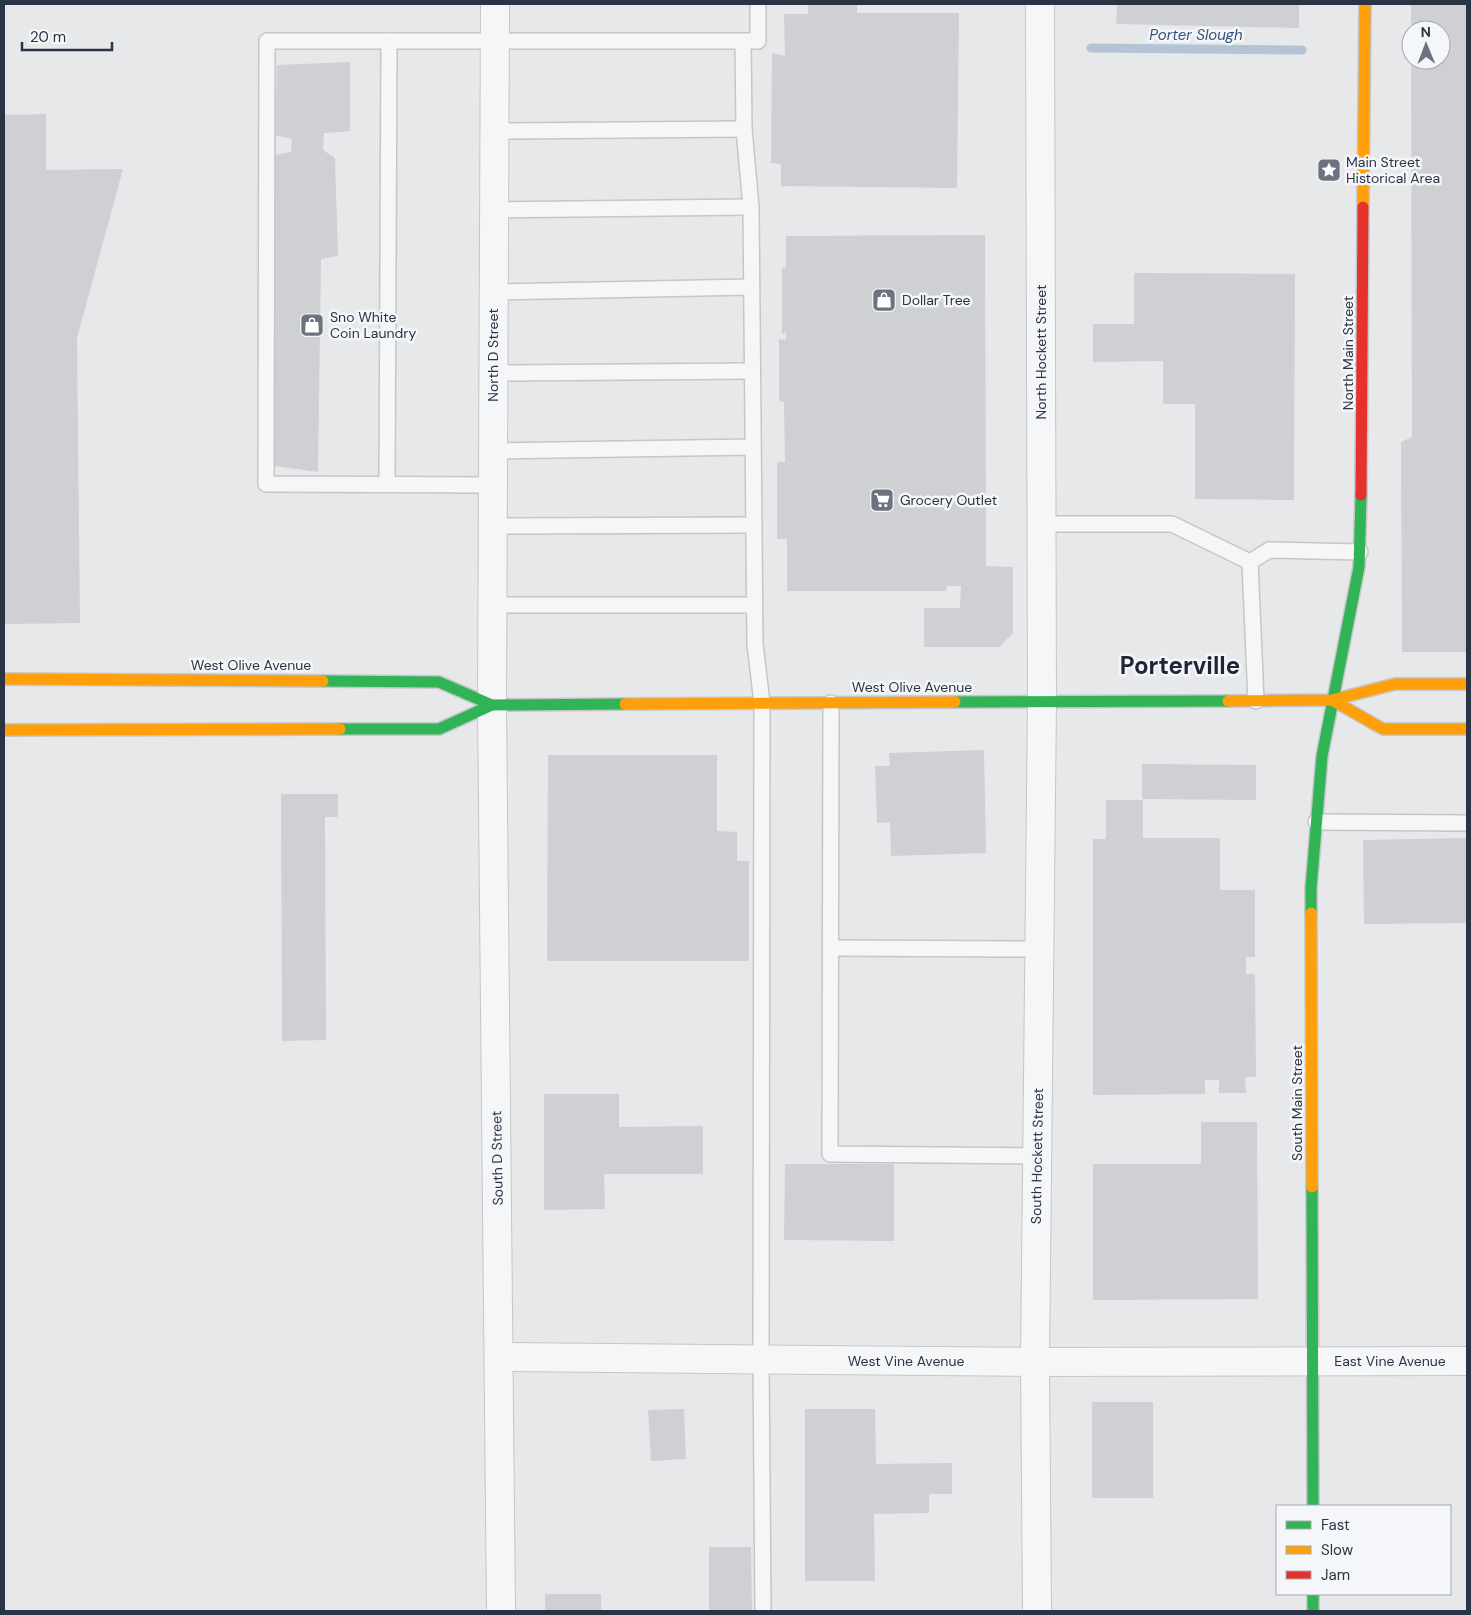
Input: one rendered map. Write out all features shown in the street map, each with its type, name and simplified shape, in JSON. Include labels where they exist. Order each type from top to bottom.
[{"type":"main road","name":"North Main Street","points":[[1332,700],[1351,610],[1360,552],[1365,4]]},
{"type":"main road","name":"West Olive Avenue","points":[[4,679],[439,682],[492,706]]},
{"type":"main road","name":"West Olive Avenue","points":[[4,730],[439,729],[492,706],[831,702],[1332,700],[1395,684],[1467,684]]},
{"type":"main road","points":[[1332,700],[1383,729],[1467,729]]},
{"type":"main road","name":"South Main Street","points":[[1314,1505],[1311,888],[1322,756],[1332,700]]},
{"type":"main road","points":[[1313,1595],[1313,1611]]},
{"type":"street","name":"North D Street","points":[[492,706],[495,4]]},
{"type":"street","name":"North Hockett Street","points":[[1040,4],[1042,701]]},
{"type":"street","name":"South Hockett Street","points":[[1037,1611],[1035,1362],[1042,701]]},
{"type":"street","name":"South D Street","points":[[492,706],[500,1357],[501,1611]]},
{"type":"street","name":"West Vine Avenue","points":[[500,1357],[1035,1362],[1313,1360]]},
{"type":"street","name":"East Vine Avenue","points":[[1313,1360],[1467,1361]]},
{"type":"lane","points":[[493,484],[266,484],[267,41],[758,41],[758,4]]},
{"type":"lane","points":[[388,484],[389,40]]},
{"type":"lane","points":[[742,41],[744,129],[752,207],[751,288],[755,644],[762,703],[762,1611]]},
{"type":"lane","points":[[494,131],[744,129]]},
{"type":"lane","points":[[494,210],[752,207]]},
{"type":"lane","points":[[494,292],[751,288]]},
{"type":"lane","points":[[493,373],[752,370]]},
{"type":"lane","points":[[493,451],[753,447]]},
{"type":"lane","points":[[1041,524],[1172,524],[1250,562]]},
{"type":"lane","points":[[493,526],[754,525]]},
{"type":"lane","points":[[1250,562],[1268,550],[1360,552]]},
{"type":"lane","points":[[1250,562],[1256,701]]},
{"type":"lane","points":[[493,605],[754,605]]},
{"type":"lane","points":[[831,702],[830,1154],[1037,1156]]},
{"type":"lane","points":[[1316,822],[1467,823]]},
{"type":"lane","points":[[831,948],[1039,949]]},
{"type":"building","points":[[808,4],[857,4],[857,13],[959,13],[957,188],[781,186],[781,164],[771,163],[772,53],[785,56],[784,14],[808,14]]},
{"type":"building","points":[[1117,4],[1299,4],[1299,28],[1116,24]]},
{"type":"building","points":[[1411,4],[1467,4],[1467,652],[1402,652],[1401,442],[1412,437],[1411,70],[1451,70],[1451,20],[1411,20]]},
{"type":"building","points":[[350,62],[350,131],[324,133],[323,150],[335,158],[338,256],[321,259],[318,472],[275,466],[275,155],[291,152],[292,139],[275,135],[277,65]]},
{"type":"building","points":[[46,114],[46,170],[123,169],[77,338],[80,623],[4,624],[4,115]]},
{"type":"building","name":"Grocery Outlet","points":[[985,235],[986,566],[1013,567],[1013,633],[999,647],[924,647],[924,608],[960,608],[961,586],[947,586],[946,591],[787,591],[787,539],[777,539],[777,462],[785,462],[784,402],[779,401],[779,339],[786,340],[786,332],[782,334],[782,268],[786,267],[786,236]]},
{"type":"building","points":[[1134,273],[1295,274],[1294,500],[1195,499],[1195,404],[1163,404],[1163,361],[1093,362],[1093,324],[1134,324]]},
{"type":"building","points":[[984,750],[986,853],[891,856],[890,822],[877,823],[875,766],[890,766],[889,753]]},
{"type":"building","points":[[548,755],[717,755],[717,831],[737,832],[737,861],[749,861],[749,961],[547,961]]},
{"type":"building","points":[[1142,764],[1256,765],[1256,800],[1142,799]]},
{"type":"building","points":[[281,794],[338,794],[338,817],[325,817],[326,1040],[282,1041]]},
{"type":"building","points":[[1106,800],[1143,800],[1143,838],[1220,838],[1220,890],[1255,890],[1255,957],[1246,957],[1246,974],[1255,974],[1256,1077],[1245,1077],[1246,1093],[1219,1093],[1219,1080],[1205,1080],[1205,1094],[1093,1095],[1093,839],[1106,839]]},
{"type":"building","points":[[1467,838],[1467,923],[1364,924],[1363,840]]},
{"type":"building","points":[[544,1094],[619,1094],[619,1127],[703,1126],[703,1174],[604,1174],[605,1209],[544,1210]]},
{"type":"building","points":[[1201,1122],[1257,1122],[1258,1299],[1093,1300],[1093,1164],[1201,1164]]},
{"type":"building","points":[[785,1164],[894,1164],[894,1241],[784,1240]]},
{"type":"building","points":[[1092,1402],[1153,1402],[1153,1498],[1092,1498]]},
{"type":"building","points":[[684,1409],[686,1459],[651,1461],[648,1410]]},
{"type":"building","points":[[805,1409],[875,1409],[876,1464],[952,1463],[952,1494],[929,1494],[929,1513],[874,1514],[875,1581],[805,1581]]},
{"type":"building","points":[[709,1547],[751,1547],[752,1611],[709,1611]]},
{"type":"building","points":[[545,1594],[601,1594],[601,1611],[545,1611]]},
{"type":"waterway","name":"Porter Slough","points":[[1091,48],[1302,50]]},
{"type":"traffic: fast","points":[[1311,913],[1311,888],[1322,756],[1359,567],[1361,495]]},
{"type":"traffic: fast","points":[[323,681],[439,682],[492,705]]},
{"type":"traffic: fast","points":[[955,702],[1228,701]]},
{"type":"traffic: fast","points":[[340,729],[439,729],[492,705],[625,704]]},
{"type":"traffic: fast","points":[[1312,1187],[1313,1505]]},
{"type":"traffic: fast","points":[[1313,1595],[1313,1611]]},
{"type":"traffic: slow","points":[[1363,207],[1365,4]]},
{"type":"traffic: slow","points":[[4,679],[323,681]]},
{"type":"traffic: slow","points":[[1228,701],[1332,700],[1395,684],[1467,684]]},
{"type":"traffic: slow","points":[[1332,700],[1383,729],[1467,729]]},
{"type":"traffic: slow","points":[[625,704],[955,702]]},
{"type":"traffic: slow","points":[[4,730],[340,729]]},
{"type":"traffic: slow","points":[[1311,913],[1312,1187]]},
{"type":"traffic: jam","points":[[1361,495],[1363,207]]},
{"type":"place","name":"Main Street Historical Area","points":[[1329,170]]},
{"type":"place","name":"Dollar Tree","points":[[884,300]]},
{"type":"place","name":"Sno White Coin Laundry","points":[[312,325]]},
{"type":"place","name":"Grocery Outlet","points":[[882,500]]},
{"type":"district","name":"Porterville","points":[[1180,666]]}]
